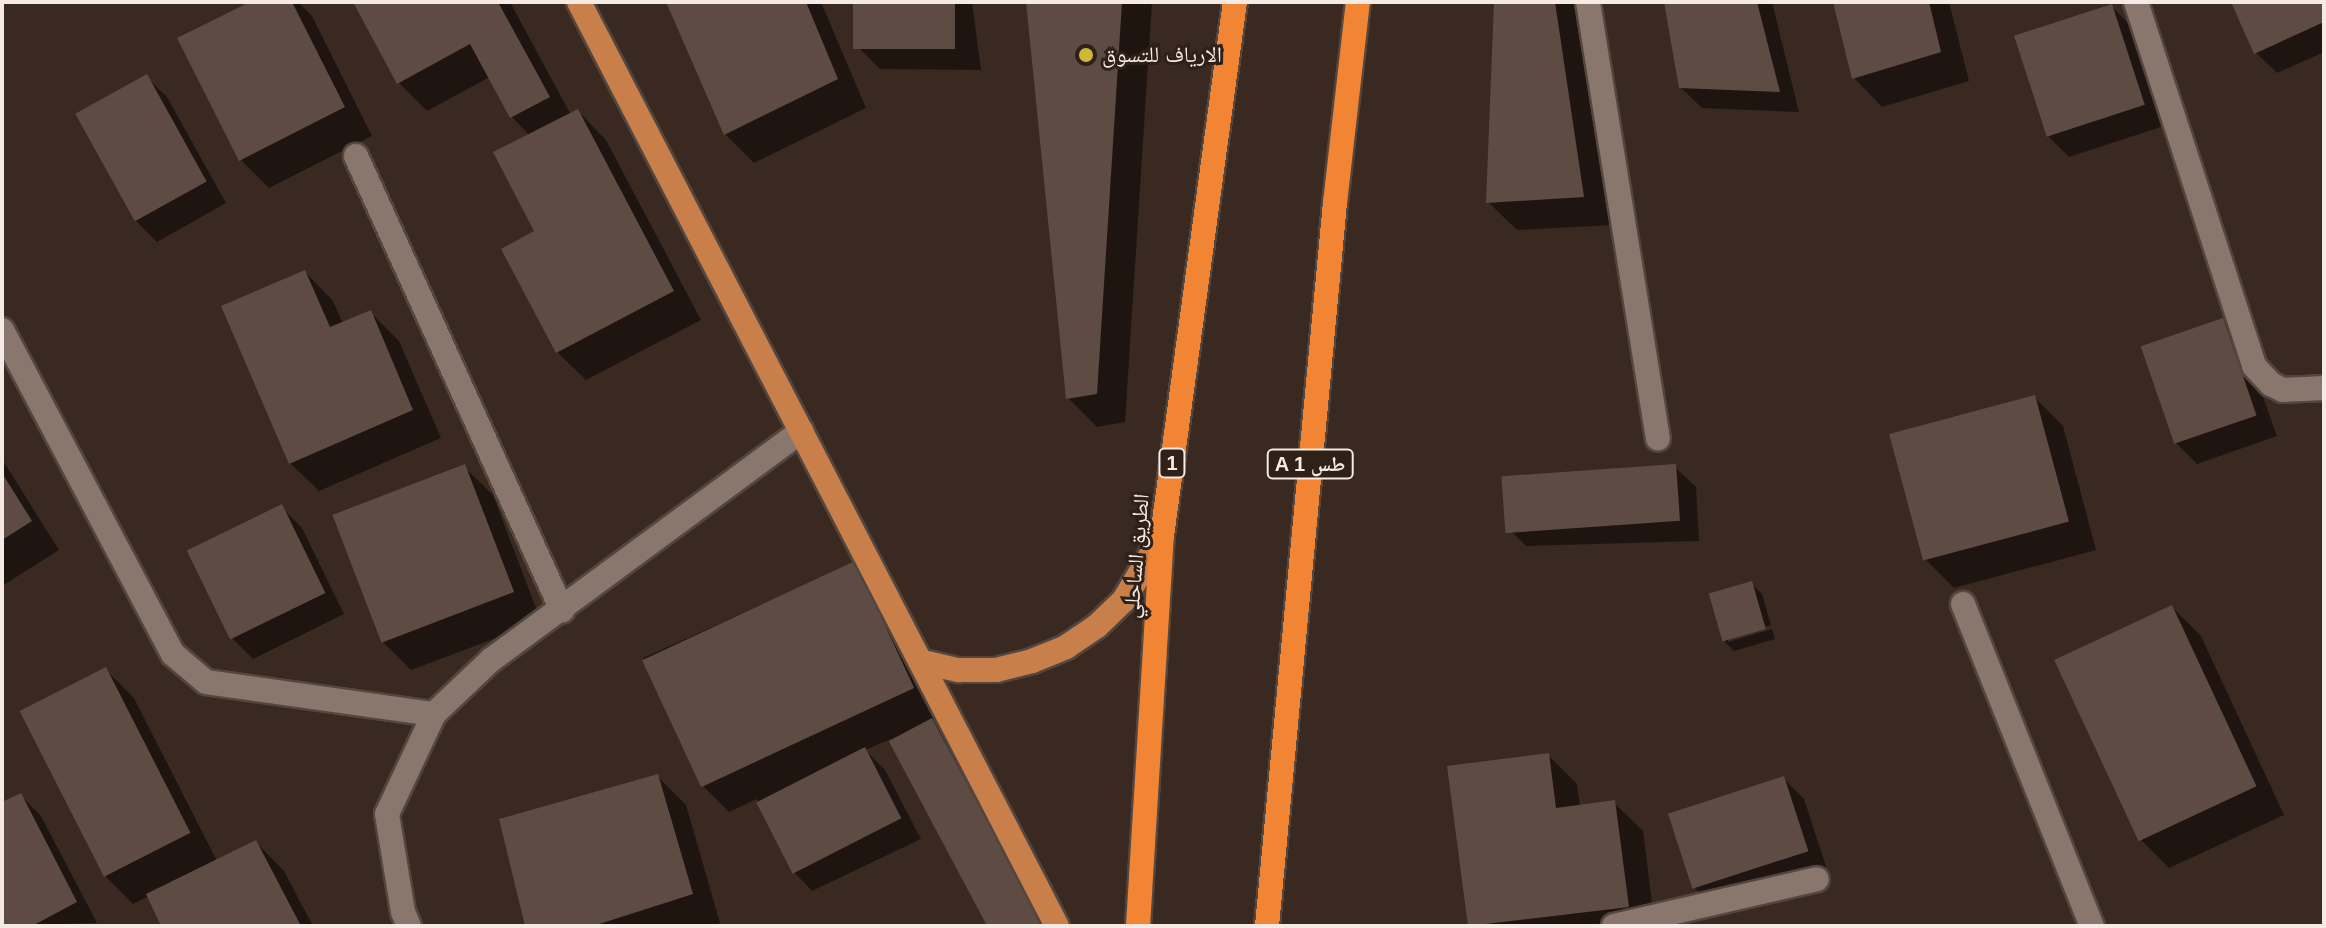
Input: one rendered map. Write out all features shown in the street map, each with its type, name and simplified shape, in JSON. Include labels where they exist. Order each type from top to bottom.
[{"type":"highway","name":"الطريق الساحلي","points":[[1138,926],[1162,536],[1235,2]]},
{"type":"highway","name":"A 1 طس","points":[[1267,926],[1335,203],[1358,2]]},
{"type":"main road","points":[[579,2],[1057,926]]},
{"type":"main road","points":[[923,662],[959,670],[996,670],[1032,661],[1066,647],[1097,626],[1124,600],[1162,536]]},
{"type":"street","points":[[1588,2],[1658,438]]},
{"type":"street","points":[[2136,2],[2254,366],[2271,384],[2283,390],[2324,388]]},
{"type":"street","points":[[356,156],[562,610]]},
{"type":"street","points":[[2,330],[173,654],[206,682],[434,714]]},
{"type":"street","points":[[409,926],[403,912],[387,814],[434,714],[491,660],[802,431]]},
{"type":"street","points":[[1963,604],[2092,926]]},
{"type":"street","points":[[1614,926],[1817,879]]},
{"type":"building","points":[[250,2],[292,2],[345,107],[239,161],[177,38]]},
{"type":"building","points":[[353,2],[498,2],[550,97],[510,118],[470,44],[397,84]]},
{"type":"building","points":[[666,2],[806,2],[838,79],[724,135]]},
{"type":"building","points":[[853,2],[955,2],[955,49],[853,49]]},
{"type":"building","points":[[1026,2],[1122,2],[1097,394],[1066,399]]},
{"type":"building","points":[[1494,2],[1555,2],[1584,197],[1486,203]]},
{"type":"building","points":[[1664,2],[1757,2],[1780,92],[1679,88]]},
{"type":"building","points":[[1833,2],[1929,2],[1941,52],[1852,79]]},
{"type":"building","points":[[2231,2],[2324,2],[2324,22],[2254,54]]},
{"type":"building","points":[[2112,4],[2145,105],[2047,137],[2014,36]]},
{"type":"building","points":[[147,74],[207,182],[135,221],[75,114]]},
{"type":"building","points":[[578,109],[674,291],[556,353],[501,249],[534,231],[493,152]]},
{"type":"building","points":[[305,270],[330,327],[371,310],[413,410],[289,464],[221,306]]},
{"type":"building","points":[[2223,318],[2257,415],[2174,444],[2141,346]]},
{"type":"building","points":[[2035,395],[2069,522],[1923,561],[1889,434]]},
{"type":"building","points":[[465,464],[514,592],[382,643],[332,515]]},
{"type":"building","points":[[1676,464],[1680,521],[1505,533],[1501,476]]},
{"type":"building","points":[[2,473],[32,521],[2,540]]},
{"type":"building","points":[[282,504],[325,593],[230,639],[187,550]]},
{"type":"building","points":[[855,561],[914,688],[701,787],[642,660]]},
{"type":"building","points":[[1752,581],[1766,629],[1723,641],[1709,593]]},
{"type":"building","points":[[2172,605],[2257,786],[2139,841],[2054,660]]},
{"type":"building","points":[[106,667],[190,833],[104,877],[20,711]]},
{"type":"building","points":[[932,718],[1042,925],[987,926],[889,741]]},
{"type":"building","points":[[865,747],[901,818],[793,874],[756,802]]},
{"type":"building","points":[[1549,753],[1556,808],[1615,800],[1629,907],[1468,926],[1447,766]]},
{"type":"building","points":[[658,774],[693,894],[593,926],[525,926],[499,819]]},
{"type":"building","points":[[1784,776],[1808,851],[1692,889],[1668,814]]},
{"type":"building","points":[[21,793],[77,902],[32,926],[2,926],[2,802]]},
{"type":"building","points":[[256,840],[301,926],[161,926],[146,894]]},
{"type":"place","name":"الارياف للتسوق","points":[[1086,55]]}]
